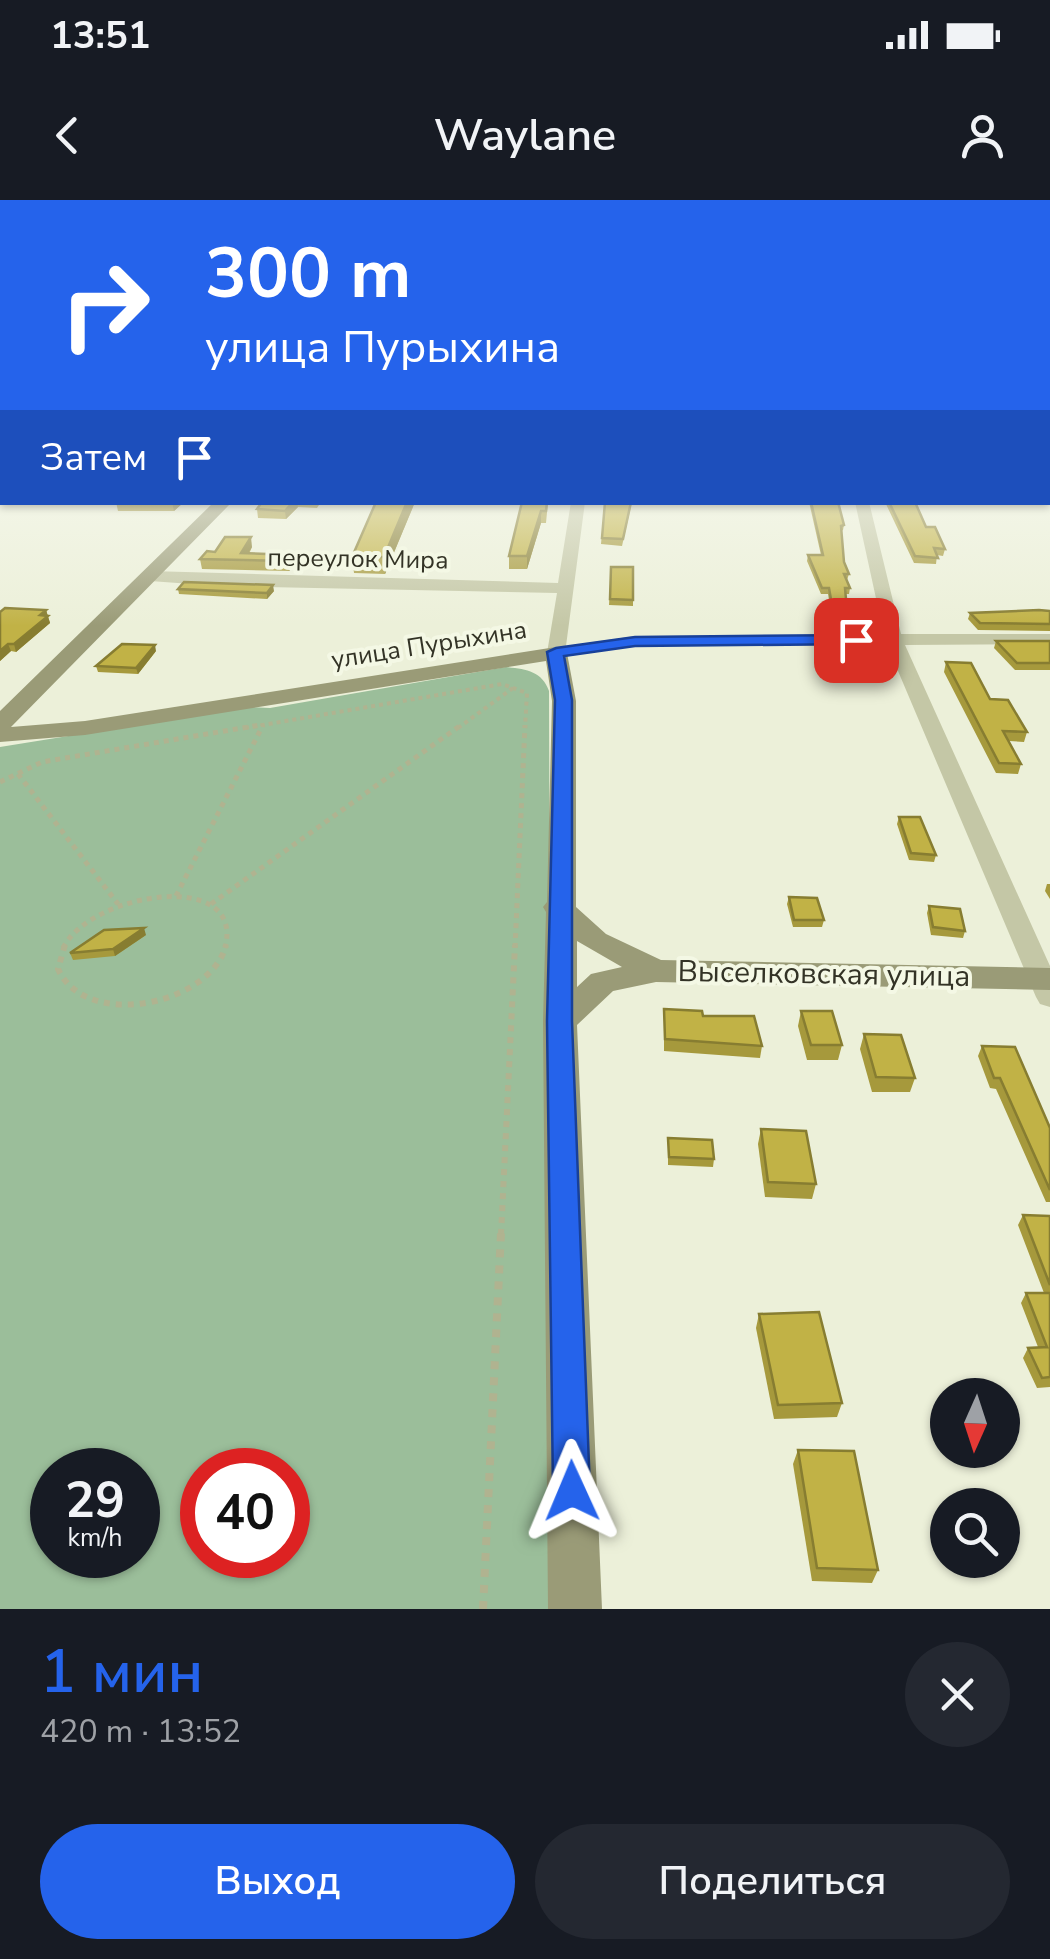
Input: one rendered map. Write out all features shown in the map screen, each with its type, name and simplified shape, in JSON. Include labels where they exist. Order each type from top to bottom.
[{"type":"street","points":[[0,724],[221,505]]},
{"type":"street","points":[[574,1609],[558,907],[564,700],[556,652],[578,505]]},
{"type":"street","points":[[863,505],[894,640],[1047,985]]},
{"type":"street","name":"переулок Мира","points":[[150,576],[219,581],[565,588]]},
{"type":"street","name":"улица Пурыхина","points":[[0,735],[85,728],[635,642],[1050,639]]},
{"type":"street","name":"Выселковская улица","points":[[558,907],[595,941],[656,971],[1047,985]]},
{"type":"street","points":[[560,1021],[604,982],[656,971]]},
{"type":"path","points":[[0,782],[42,762],[263,724],[502,684],[527,693],[483,1609]]},
{"type":"path","points":[[209,905],[513,688]]},
{"type":"path","points":[[176,896],[263,724]]},
{"type":"path","points":[[18,774],[118,904]]},
{"type":"path","points":[[151,896],[176,896],[209,905],[220,912],[231,934],[230,946],[214,972],[199,983],[161,1000],[120,1005],[84,998],[62,981],[58,969],[64,944],[73,932],[118,904],[151,896]]},
{"type":"green space","points":[[506,667],[538,675],[549,691],[552,1609],[0,1609],[0,747],[248,707],[270,708]]},
{"type":"building","points":[[260,505],[290,505],[285,511],[257,509]]},
{"type":"building","points":[[375,505],[406,505],[384,557],[352,557]]},
{"type":"building","points":[[521,505],[547,505],[546,511],[541,511],[527,556],[509,556]]},
{"type":"building","points":[[605,505],[630,505],[623,539],[602,538]]},
{"type":"building","points":[[812,505],[839,505],[844,525],[844,562],[849,574],[844,574],[850,588],[845,588],[847,610],[833,611],[829,588],[822,588],[808,555],[823,555]]},
{"type":"building","points":[[890,505],[916,505],[926,527],[935,527],[945,549],[934,548],[938,558],[915,556]]},
{"type":"building","points":[[225,537],[251,537],[241,553],[292,555],[287,561],[200,559],[207,551],[215,552]]},
{"type":"building","points":[[611,567],[633,567],[633,600],[610,599]]},
{"type":"building","points":[[184,582],[273,585],[267,593],[178,589]]},
{"type":"building","points":[[5,608],[46,610],[40,615],[48,616],[0,651],[0,612]]},
{"type":"building","points":[[1050,611],[1050,624],[980,623],[970,613]]},
{"type":"building","points":[[996,641],[1050,641],[1050,663],[1017,663]]},
{"type":"building","points":[[122,644],[155,645],[136,668],[96,666]]},
{"type":"building","points":[[946,662],[971,663],[990,699],[1008,700],[1027,732],[1003,731],[1021,764],[999,763]]},
{"type":"building","points":[[899,817],[920,817],[936,855],[911,853]]},
{"type":"building","points":[[789,897],[817,898],[824,920],[794,920]]},
{"type":"building","points":[[929,906],[960,909],[965,931],[933,927]]},
{"type":"building","points":[[144,928],[113,949],[70,953],[104,930]]},
{"type":"building","points":[[664,1009],[702,1011],[703,1016],[754,1016],[762,1046],[665,1039]]},
{"type":"building","points":[[801,1011],[832,1011],[842,1045],[811,1045]]},
{"type":"building","points":[[864,1034],[901,1035],[915,1078],[876,1077]]},
{"type":"building","points":[[982,1046],[1015,1047],[1050,1128],[1050,1190],[1000,1078],[994,1078]]},
{"type":"building","points":[[761,1129],[806,1131],[816,1184],[768,1182]]},
{"type":"building","points":[[668,1138],[712,1140],[714,1159],[669,1157]]},
{"type":"building","points":[[1023,1215],[1050,1216],[1050,1285]]},
{"type":"building","points":[[1026,1293],[1050,1293],[1050,1377],[1042,1378],[1028,1348],[1047,1347]]},
{"type":"building","points":[[819,1312],[842,1403],[778,1405],[759,1314]]},
{"type":"building","points":[[798,1450],[854,1451],[878,1570],[817,1568]]},
{"type":"route","points":[[572,1491],[558,907],[564,700],[556,652],[635,642],[856,640]]}]
